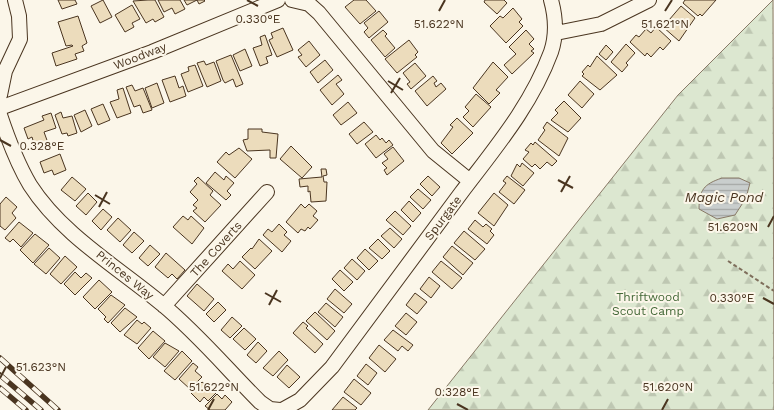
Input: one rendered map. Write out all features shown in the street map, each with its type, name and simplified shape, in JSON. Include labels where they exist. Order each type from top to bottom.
[{"type":"street","points":[[0,95],[6,71],[20,39],[19,16],[15,0]]},
{"type":"street","name":"Woodway","points":[[0,108],[152,52],[278,0]]},
{"type":"street","points":[[292,0],[309,4],[319,13],[433,151],[470,181]]},
{"type":"street","name":"Spurgate","points":[[281,410],[300,400],[332,368],[512,127],[529,100],[552,50],[556,33],[555,14],[551,0]]},
{"type":"street","points":[[556,33],[601,24],[649,0]]},
{"type":"street","name":"Princes Way","points":[[0,115],[11,148],[31,186],[72,232],[164,306],[260,402],[270,409],[281,410]]},
{"type":"street","name":"The Coverts","points":[[164,306],[267,192]]},
{"type":"path","points":[[728,261],[774,291]]},
{"type":"green space","name":"Thriftwood Scout Camp","points":[[773,0],[774,410],[428,410],[678,95]]},
{"type":"water","name":"Magic Pond","points":[[722,178],[739,178],[750,183],[746,198],[735,215],[717,219],[699,209],[699,202],[702,192],[707,185]]},
{"type":"building","points":[[58,0],[75,0],[77,4],[62,9]]},
{"type":"building","points":[[103,0],[112,17],[100,23],[91,6]]},
{"type":"building","points":[[155,0],[164,17],[155,22],[153,19],[146,23],[133,1]]},
{"type":"building","points":[[158,0],[180,0],[185,9],[175,14],[172,8],[164,12]]},
{"type":"building","points":[[184,0],[197,0],[187,5]]},
{"type":"building","points":[[197,0],[204,0],[205,1],[199,4]]},
{"type":"building","points":[[354,0],[366,0],[376,11],[360,24],[345,7]]},
{"type":"building","points":[[485,0],[504,0],[507,3],[497,14],[484,2]]},
{"type":"building","points":[[685,0],[716,0],[702,16],[700,14],[698,16],[683,3]]},
{"type":"building","points":[[132,5],[140,19],[132,23],[134,27],[125,32],[115,15]]},
{"type":"building","points":[[681,6],[695,18],[679,41],[663,27]]},
{"type":"building","points":[[513,8],[522,19],[519,22],[523,26],[506,43],[490,26],[500,16],[503,18]]},
{"type":"building","points":[[379,11],[388,22],[369,38],[364,32],[368,28],[364,23]]},
{"type":"building","points":[[78,16],[87,43],[82,46],[84,51],[75,54],[77,59],[56,66],[52,53],[73,46],[66,46],[58,22]]},
{"type":"building","points":[[656,27],[671,41],[663,50],[660,47],[651,57],[647,53],[645,56],[630,42],[636,35],[639,37],[646,29],[651,33]]},
{"type":"building","points":[[283,28],[293,50],[277,57],[269,40],[273,38],[271,33]]},
{"type":"building","points":[[383,30],[387,34],[385,36],[395,48],[385,57],[371,40]]},
{"type":"building","points":[[526,30],[534,39],[529,44],[534,49],[531,51],[534,53],[512,74],[504,65],[516,54],[509,47]]},
{"type":"building","points":[[265,35],[272,55],[266,57],[268,63],[260,66],[253,48],[262,45],[260,37]]},
{"type":"building","points":[[409,40],[418,52],[415,55],[417,57],[397,73],[385,59]]},
{"type":"building","points":[[309,41],[320,55],[306,67],[298,57],[302,55],[298,50]]},
{"type":"building","points":[[626,44],[635,53],[626,63],[628,65],[622,72],[611,62]]},
{"type":"building","points":[[606,45],[613,52],[606,60],[599,54]]},
{"type":"building","points":[[245,49],[252,66],[240,71],[233,55]]},
{"type":"building","points":[[231,55],[243,84],[236,87],[233,79],[225,83],[216,61]]},
{"type":"building","points":[[597,56],[617,75],[600,90],[582,76],[584,74],[582,72],[588,65],[590,67]]},
{"type":"building","points":[[325,60],[333,70],[318,83],[310,72]]},
{"type":"building","points":[[204,61],[206,65],[214,62],[221,81],[207,87],[197,63]]},
{"type":"building","points":[[493,62],[508,77],[496,90],[500,93],[489,104],[473,88]]},
{"type":"building","points":[[415,63],[426,76],[411,89],[407,84],[410,82],[403,73]]},
{"type":"building","points":[[195,65],[203,86],[188,92],[181,74],[189,71],[188,67]]},
{"type":"building","points":[[338,75],[342,80],[336,84],[344,94],[332,105],[320,90]]},
{"type":"building","points":[[175,76],[179,88],[183,86],[186,96],[170,102],[162,80]]},
{"type":"building","points":[[433,76],[437,81],[434,83],[436,87],[441,83],[446,89],[427,106],[415,91]]},
{"type":"building","points":[[580,81],[594,94],[582,108],[568,95]]},
{"type":"building","points":[[157,83],[164,103],[152,108],[145,88]]},
{"type":"building","points":[[132,85],[135,91],[143,88],[152,110],[143,113],[140,105],[134,107],[126,87]]},
{"type":"building","points":[[123,88],[131,113],[117,118],[110,102],[119,99],[117,90]]},
{"type":"building","points":[[476,94],[491,107],[473,127],[463,117],[469,111],[465,107]]},
{"type":"building","points":[[564,101],[581,118],[568,132],[551,120],[558,113],[555,110]]},
{"type":"building","points":[[348,102],[357,113],[341,125],[333,115]]},
{"type":"building","points":[[103,104],[110,120],[98,125],[91,109]]},
{"type":"building","points":[[85,110],[92,126],[81,132],[74,115]]},
{"type":"building","points":[[61,112],[63,118],[72,116],[77,133],[68,136],[67,133],[62,134],[55,115]]},
{"type":"building","points":[[51,113],[56,128],[44,132],[48,143],[35,147],[32,137],[28,139],[24,128],[44,120],[42,116]]},
{"type":"building","points":[[457,118],[473,133],[452,154],[441,143],[453,127],[450,125]]},
{"type":"building","points":[[364,122],[373,132],[357,144],[349,134]]},
{"type":"building","points":[[547,122],[568,138],[559,156],[538,140],[545,130],[543,128]]},
{"type":"building","points":[[248,129],[262,129],[262,132],[278,134],[276,158],[270,158],[270,150],[247,151],[243,140],[248,139]]},
{"type":"building","points":[[376,135],[386,143],[389,140],[393,145],[376,158],[365,144]]},
{"type":"building","points":[[535,142],[557,161],[552,166],[547,162],[540,169],[535,164],[532,167],[523,159],[529,152],[525,150],[531,143],[533,145]]},
{"type":"building","points":[[291,146],[312,167],[302,178],[280,159]]},
{"type":"building","points":[[393,147],[404,161],[387,175],[384,170],[387,168],[382,163],[388,159],[384,154]]},
{"type":"building","points":[[239,148],[252,159],[235,178],[217,162],[226,152],[229,155]]},
{"type":"building","points":[[60,154],[66,170],[54,175],[52,170],[44,173],[40,162]]},
{"type":"building","points":[[522,163],[534,173],[523,186],[511,176],[517,164],[520,167]]},
{"type":"building","points":[[321,169],[326,169],[327,175],[323,176],[324,182],[327,182],[326,201],[311,202],[308,186],[300,187],[299,179],[322,177]]},
{"type":"building","points":[[215,172],[224,180],[226,176],[234,183],[227,191],[231,195],[226,200],[206,183]]},
{"type":"building","points":[[428,176],[440,187],[432,196],[420,184]]},
{"type":"building","points":[[507,176],[525,190],[514,204],[499,192],[506,183],[503,181]]},
{"type":"building","points":[[72,177],[86,189],[75,201],[61,190]]},
{"type":"building","points":[[198,177],[213,191],[210,195],[221,205],[205,222],[193,211],[197,208],[193,205],[198,200],[190,192],[197,184],[194,181]]},
{"type":"building","points":[[418,189],[431,200],[423,209],[410,197]]},
{"type":"building","points":[[88,193],[97,202],[86,215],[76,206]]},
{"type":"building","points":[[494,193],[508,205],[494,226],[478,213]]},
{"type":"building","points":[[6,197],[17,207],[12,213],[16,218],[5,230],[0,226],[0,204]]},
{"type":"building","points":[[409,201],[421,213],[413,222],[401,210]]},
{"type":"building","points":[[301,204],[305,208],[309,204],[317,211],[313,216],[318,220],[310,229],[308,227],[305,231],[301,229],[298,233],[286,222]]},
{"type":"building","points":[[103,209],[112,217],[101,230],[92,221]]},
{"type":"building","points":[[395,211],[411,226],[403,235],[386,220]]},
{"type":"building","points":[[183,216],[188,220],[191,216],[204,228],[192,244],[173,227]]},
{"type":"building","points":[[118,218],[131,230],[120,242],[107,230]]},
{"type":"building","points":[[475,220],[483,227],[486,224],[492,229],[490,231],[494,235],[487,244],[468,229]]},
{"type":"building","points":[[19,222],[33,233],[21,247],[13,239],[10,242],[5,238]]},
{"type":"building","points":[[279,224],[287,232],[284,235],[291,241],[282,252],[263,235],[268,229],[272,232]]},
{"type":"building","points":[[390,228],[402,239],[394,248],[381,236]]},
{"type":"building","points":[[464,231],[485,249],[475,260],[454,243]]},
{"type":"building","points":[[134,232],[144,241],[132,253],[123,245]]},
{"type":"building","points":[[35,234],[49,245],[33,263],[20,250]]},
{"type":"building","points":[[259,239],[272,251],[255,269],[242,257],[252,249]]},
{"type":"building","points":[[378,239],[390,251],[382,259],[369,248]]},
{"type":"building","points":[[150,245],[160,254],[148,266],[139,258]]},
{"type":"building","points":[[452,246],[473,263],[463,275],[443,257]]},
{"type":"building","points":[[49,248],[60,258],[46,274],[34,264]]},
{"type":"building","points":[[365,249],[378,261],[369,270],[357,258]]},
{"type":"building","points":[[166,253],[185,270],[177,279],[172,274],[168,278],[155,267]]},
{"type":"building","points":[[65,256],[77,267],[61,284],[50,274]]},
{"type":"building","points":[[352,259],[365,271],[357,280],[344,268]]},
{"type":"building","points":[[240,261],[255,275],[242,289],[222,271],[228,264],[233,269]]},
{"type":"building","points":[[441,261],[462,278],[452,289],[432,272]]},
{"type":"building","points":[[340,270],[353,282],[344,291],[332,279]]},
{"type":"building","points":[[75,272],[81,278],[86,273],[92,278],[75,295],[64,284]]},
{"type":"building","points":[[429,277],[440,286],[431,298],[420,289]]},
{"type":"building","points":[[99,280],[112,292],[95,309],[83,297]]},
{"type":"building","points":[[197,284],[214,299],[204,311],[187,296]]},
{"type":"building","points":[[335,289],[352,304],[344,313],[327,299]]},
{"type":"building","points":[[415,293],[427,302],[417,314],[406,305]]},
{"type":"building","points":[[111,295],[125,305],[108,323],[104,319],[106,317],[98,309]]},
{"type":"building","points":[[218,302],[226,310],[214,322],[206,314]]},
{"type":"building","points":[[326,303],[343,317],[335,327],[318,312]]},
{"type":"building","points":[[125,308],[137,317],[120,332],[111,323]]},
{"type":"building","points":[[315,312],[335,331],[327,340],[306,321]]},
{"type":"building","points":[[406,313],[417,322],[406,335],[395,326]]},
{"type":"building","points":[[232,317],[242,326],[230,338],[221,330]]},
{"type":"building","points":[[137,320],[142,324],[144,322],[151,328],[137,344],[124,335]]},
{"type":"building","points":[[303,322],[308,326],[306,328],[323,344],[315,353],[293,333]]},
{"type":"building","points":[[244,328],[256,339],[245,350],[233,339]]},
{"type":"building","points":[[393,330],[413,345],[408,351],[402,346],[398,351],[384,340]]},
{"type":"building","points":[[153,331],[165,341],[149,359],[138,348]]},
{"type":"building","points":[[258,342],[267,351],[256,363],[247,355]]},
{"type":"building","points":[[165,343],[179,351],[165,367],[153,357]]},
{"type":"building","points":[[379,345],[396,359],[385,372],[369,358]]},
{"type":"building","points":[[182,351],[192,361],[175,380],[164,371]]},
{"type":"building","points":[[279,351],[288,360],[273,376],[263,368]]},
{"type":"building","points":[[193,363],[198,367],[195,371],[202,377],[190,389],[179,379]]},
{"type":"building","points":[[366,364],[377,373],[368,385],[357,376]]},
{"type":"building","points":[[287,365],[300,377],[289,388],[277,377]]},
{"type":"building","points":[[354,379],[371,393],[361,405],[344,392]]},
{"type":"building","points":[[202,382],[216,393],[208,401],[204,397],[200,402],[191,393]]},
{"type":"building","points":[[217,394],[222,399],[225,395],[232,402],[225,410],[210,410],[205,406]]},
{"type":"building","points":[[343,397],[357,408],[355,410],[332,410]]},
{"type":"railway","points":[[0,358],[58,410]]},
{"type":"railway","points":[[0,375],[41,410]]},
{"type":"railway","points":[[0,388],[26,410]]}]
